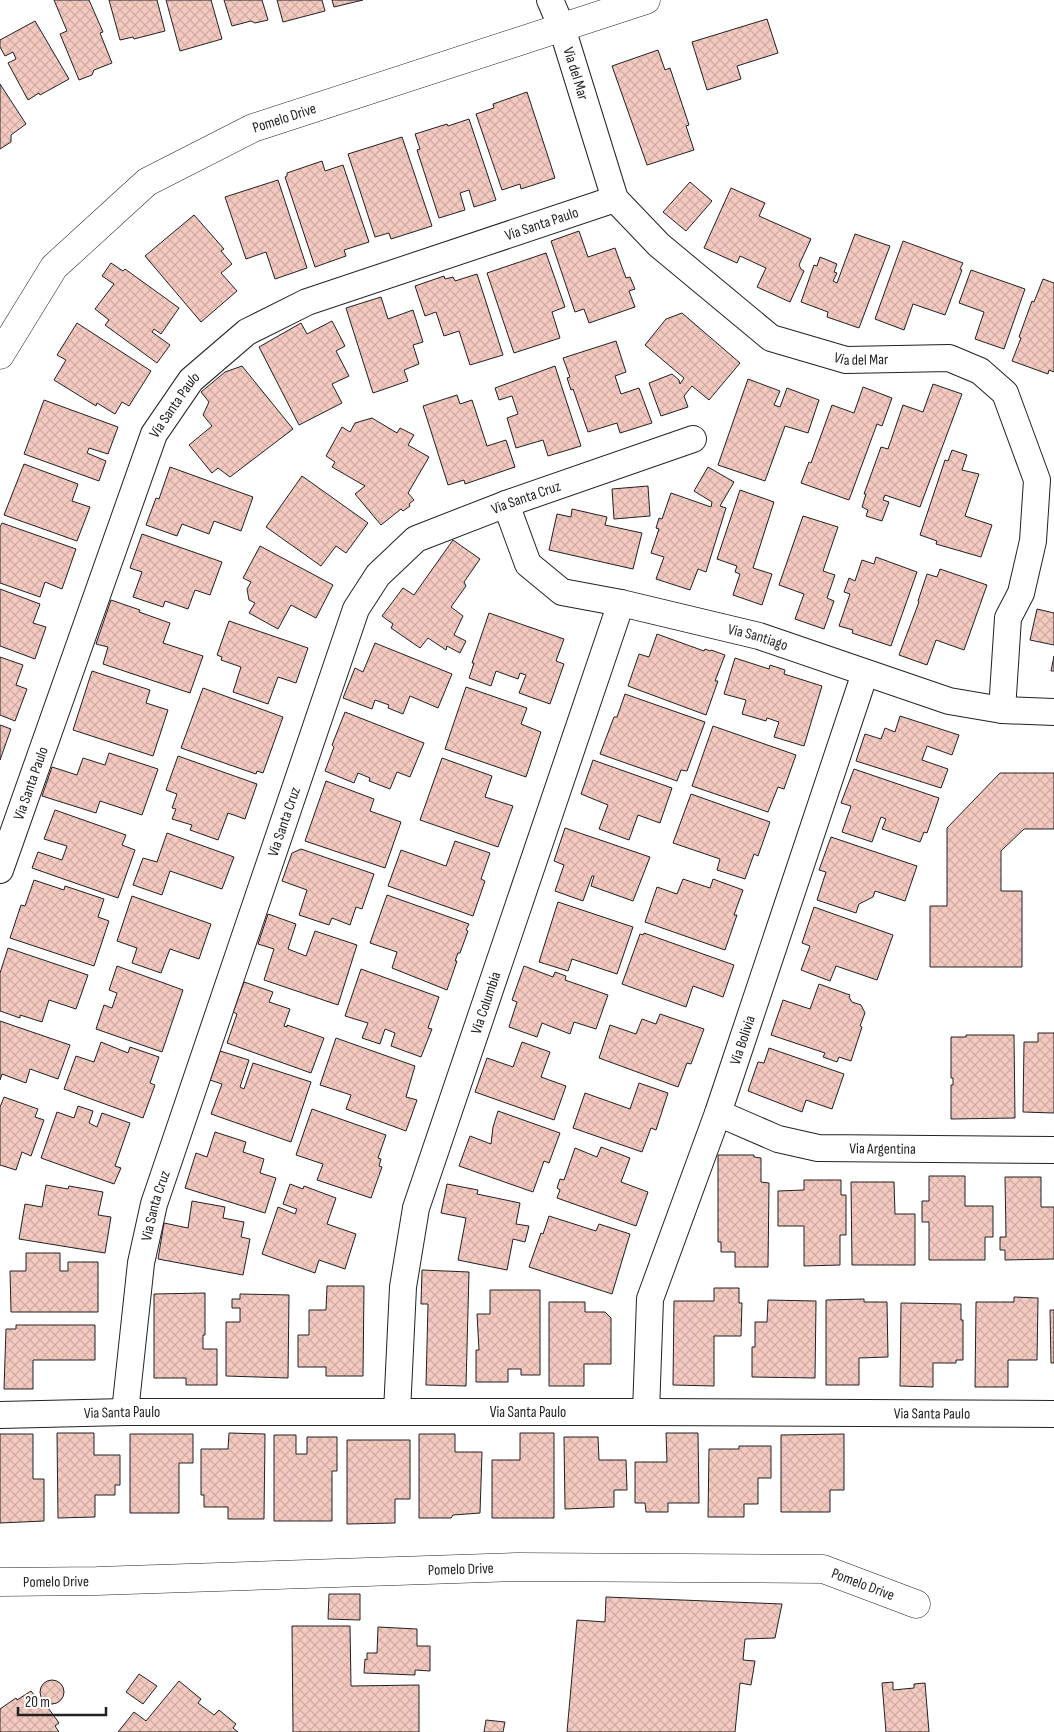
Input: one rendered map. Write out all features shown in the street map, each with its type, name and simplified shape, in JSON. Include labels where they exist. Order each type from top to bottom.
[{"type":"street","name":"Via del Mar","points":[[550,0],[562,28],[615,198],[659,245],[771,338],[846,360],[949,358],[980,371],[1006,393],[1036,480],[1033,541],[1021,594],[1008,618],[1002,710]]},
{"type":"street","name":"Pomelo Drive","points":[[0,355],[54,267],[147,182],[253,128],[646,0]]},
{"type":"street","name":"Via Santa Paulo","points":[[0,870],[154,434],[191,380],[247,332],[307,302],[615,198]]},
{"type":"street","name":"Via Santa Cruz","points":[[125,1412],[141,1263],[154,1204],[356,608],[378,575],[416,540],[506,504],[694,439]]},
{"type":"street","name":"Via Santiago","points":[[506,504],[528,564],[562,592],[622,603],[759,636],[949,701],[1002,710],[1054,712]]},
{"type":"street","name":"Via Columbia","points":[[397,1412],[403,1288],[416,1208],[622,603]]},
{"type":"street","name":"Via Bolivia","points":[[646,1412],[650,1299],[718,1113],[865,673]]},
{"type":"street","name":"Via Argentina","points":[[718,1113],[778,1139],[818,1148],[1054,1150]]},
{"type":"street","name":"Via Santa Paulo","points":[[0,1415],[125,1412],[1054,1414]]},
{"type":"street","name":"Pomelo Drive","points":[[0,1582],[97,1581],[517,1567],[823,1569],[916,1604]]},
{"type":"building","points":[[54,0],[89,0],[103,32],[100,33],[112,63],[94,70],[92,75],[79,80],[60,34],[67,31]]},
{"type":"building","points":[[109,0],[157,0],[165,31],[134,39],[133,37],[120,40]]},
{"type":"building","points":[[166,0],[211,0],[222,39],[180,51]]},
{"type":"building","points":[[224,0],[262,0],[268,20],[255,23],[251,21],[232,26]]},
{"type":"building","points":[[277,0],[322,0],[325,11],[283,22]]},
{"type":"building","points":[[332,0],[363,0],[334,7]]},
{"type":"building","points":[[767,19],[778,53],[737,66],[741,79],[707,90],[692,42]]},
{"type":"building","points":[[35,21],[69,79],[28,100],[8,63],[16,59],[13,52],[5,56],[0,47],[0,40]]},
{"type":"building","points":[[658,50],[665,70],[670,68],[689,125],[686,126],[694,150],[647,165],[612,66]]},
{"type":"building","points":[[0,84],[26,124],[11,135],[11,142],[0,149]]},
{"type":"building","points":[[527,92],[555,178],[521,189],[520,184],[502,190],[476,114],[494,108],[493,104]]},
{"type":"building","points":[[469,119],[496,200],[474,207],[469,190],[460,193],[465,210],[439,218],[417,150],[420,149],[415,134]]},
{"type":"building","points":[[402,137],[432,226],[391,239],[389,233],[375,237],[348,154]]},
{"type":"building","points":[[322,161],[325,171],[343,165],[369,242],[344,250],[346,256],[315,267],[285,177],[287,173]]},
{"type":"building","points":[[278,180],[307,268],[275,279],[266,252],[246,259],[225,197]]},
{"type":"building","points":[[690,182],[712,201],[686,231],[663,212]]},
{"type":"building","points":[[731,188],[765,203],[759,216],[811,239],[799,265],[804,271],[790,302],[757,287],[766,268],[740,256],[737,263],[704,248]]},
{"type":"building","points":[[194,215],[224,249],[221,251],[232,264],[221,273],[237,291],[201,322],[145,256]]},
{"type":"building","points":[[579,231],[588,257],[615,248],[626,278],[630,277],[635,289],[629,291],[635,307],[589,323],[584,309],[575,312],[551,241]]},
{"type":"building","points":[[855,234],[890,246],[859,328],[827,317],[828,312],[801,302],[814,265],[817,266],[820,257],[837,264],[834,272],[837,273],[833,281],[837,283]]},
{"type":"building","points":[[903,241],[963,263],[945,315],[913,304],[904,330],[875,319]]},
{"type":"building","points":[[546,253],[565,307],[552,312],[560,338],[514,353],[487,273]]},
{"type":"building","points":[[111,263],[123,271],[125,269],[179,308],[161,334],[154,329],[152,332],[170,345],[157,363],[105,325],[109,320],[95,309],[114,284],[102,276]]},
{"type":"building","points":[[971,270],[1025,289],[1004,349],[975,339],[984,312],[959,303]]},
{"type":"building","points":[[477,274],[503,355],[470,365],[459,331],[444,336],[436,312],[425,316],[415,286],[444,276],[445,279],[453,277],[455,281]]},
{"type":"building","points":[[1043,279],[1054,283],[1054,372],[1049,370],[1048,374],[1012,361],[1032,301],[1034,302]]},
{"type":"building","points":[[381,297],[388,319],[413,310],[423,342],[413,345],[419,364],[404,370],[408,381],[373,393],[346,308]]},
{"type":"building","points":[[682,313],[740,363],[709,400],[692,386],[684,396],[688,407],[661,416],[649,383],[672,374],[679,380],[680,384],[684,378],[645,345],[666,319]]},
{"type":"building","points":[[332,321],[345,346],[336,351],[349,376],[332,384],[342,403],[299,425],[259,347],[301,323],[307,334]]},
{"type":"building","points":[[77,323],[151,371],[129,406],[122,402],[115,414],[97,403],[96,406],[54,380],[66,360],[57,355]]},
{"type":"building","points":[[616,341],[626,372],[615,376],[621,394],[639,388],[652,423],[620,433],[617,423],[588,432],[573,389],[571,390],[567,378],[570,377],[563,358]]},
{"type":"building","points":[[242,366],[293,429],[230,477],[218,468],[212,473],[189,445],[212,426],[203,415],[209,402],[201,392],[225,372]]},
{"type":"building","points":[[555,366],[581,446],[548,456],[543,440],[516,448],[507,418],[518,414],[512,396],[499,400],[495,388]]},
{"type":"building","points":[[748,379],[780,391],[774,405],[780,407],[787,388],[819,400],[808,433],[785,426],[765,481],[718,465]]},
{"type":"building","points":[[933,384],[962,394],[920,507],[885,495],[883,500],[889,502],[882,521],[866,516],[868,510],[862,507],[866,494],[864,494],[881,447],[888,449],[903,405],[923,412]]},
{"type":"building","points":[[863,387],[892,398],[882,426],[877,424],[849,500],[801,483],[809,462],[811,463],[832,405],[854,413]]},
{"type":"building","points":[[457,395],[460,404],[472,400],[487,446],[506,440],[515,467],[465,484],[464,480],[448,485],[423,406]]},
{"type":"building","points":[[44,400],[118,427],[108,454],[89,448],[87,453],[106,461],[99,481],[24,454]]},
{"type":"building","points":[[372,418],[397,433],[400,428],[414,435],[408,445],[429,457],[408,493],[414,500],[409,504],[410,506],[403,511],[401,509],[381,525],[355,494],[365,486],[332,467],[335,462],[326,456],[342,427],[350,432],[355,423]]},
{"type":"building","points":[[952,450],[967,455],[962,470],[979,474],[965,516],[992,525],[981,557],[936,544],[937,541],[920,535],[945,460],[948,461]]},
{"type":"building","points":[[24,464],[78,484],[72,501],[90,507],[77,541],[4,515]]},
{"type":"building","points":[[170,467],[253,497],[241,531],[214,521],[209,534],[182,524],[177,536],[146,525],[156,498],[159,499]]},
{"type":"building","points":[[708,467],[734,482],[720,506],[726,508],[706,572],[698,569],[690,590],[656,579],[664,557],[651,553],[659,529],[656,528],[659,518],[662,519],[671,493],[711,507],[712,502],[694,491]]},
{"type":"building","points":[[302,476],[368,523],[346,553],[336,546],[321,566],[266,527]]},
{"type":"building","points":[[648,486],[650,516],[614,519],[612,489]]},
{"type":"building","points":[[740,490],[774,502],[753,568],[772,574],[762,605],[733,595],[740,574],[735,572],[737,566],[717,559]]},
{"type":"building","points":[[572,509],[607,517],[605,525],[642,533],[633,569],[549,550],[557,514],[571,517]]},
{"type":"building","points":[[803,516],[838,527],[823,571],[835,575],[827,598],[834,601],[824,629],[795,619],[804,594],[779,585]]},
{"type":"building","points":[[2,523],[76,549],[62,589],[45,582],[40,597],[0,583],[0,527]]},
{"type":"building","points":[[142,534],[222,562],[210,595],[195,590],[188,609],[165,601],[163,607],[133,597],[142,572],[130,568]]},
{"type":"building","points":[[453,540],[480,559],[464,582],[466,586],[451,607],[463,616],[454,635],[466,641],[460,653],[447,646],[446,650],[428,638],[420,648],[391,628],[393,624],[382,616],[403,588],[414,595]]},
{"type":"building","points":[[260,546],[333,585],[316,618],[291,605],[278,629],[249,613],[255,603],[249,600],[247,589],[251,582],[243,578]]},
{"type":"building","points":[[876,557],[917,572],[891,646],[852,633],[853,630],[839,626],[850,594],[844,592],[849,578],[855,581],[862,560],[874,564]]},
{"type":"building","points":[[940,569],[987,585],[964,650],[936,640],[927,665],[899,655],[919,602],[927,574],[937,577]]},
{"type":"building","points":[[0,589],[40,604],[33,623],[46,627],[35,659],[0,646]]},
{"type":"building","points":[[111,600],[170,623],[163,643],[203,656],[190,693],[103,664],[108,647],[96,644]]},
{"type":"building","points":[[1037,609],[1054,613],[1054,645],[1030,640]]},
{"type":"building","points":[[489,613],[564,639],[556,661],[564,664],[550,704],[519,693],[526,675],[520,673],[518,679],[496,671],[491,686],[469,678],[474,663],[472,663]]},
{"type":"building","points":[[229,621],[308,648],[296,683],[278,677],[268,704],[233,692],[241,667],[221,660],[222,657],[217,655]]},
{"type":"building","points":[[657,634],[704,651],[705,649],[711,650],[725,655],[715,681],[718,681],[706,715],[628,686],[639,654],[649,657]]},
{"type":"building","points":[[375,643],[452,674],[438,708],[410,696],[403,714],[388,708],[389,705],[375,700],[372,709],[343,698],[355,668],[363,672]]},
{"type":"building","points":[[1054,656],[1054,671],[1051,671]]},
{"type":"building","points":[[0,657],[23,665],[16,685],[27,689],[15,721],[0,715]]},
{"type":"building","points":[[735,658],[769,669],[770,665],[785,670],[784,674],[822,686],[804,746],[774,737],[779,722],[767,718],[766,721],[742,714],[746,700],[724,694]]},
{"type":"building","points":[[92,671],[150,690],[146,703],[168,710],[153,756],[73,730]]},
{"type":"building","points":[[466,687],[527,708],[521,724],[541,732],[526,777],[445,749]]},
{"type":"building","points":[[203,688],[283,717],[263,773],[257,771],[256,774],[181,748]]},
{"type":"building","points":[[625,694],[705,722],[687,771],[681,770],[677,781],[600,754]]},
{"type":"building","points":[[345,712],[424,743],[410,777],[397,772],[390,789],[369,781],[370,778],[358,773],[354,783],[325,771],[334,747],[332,745]]},
{"type":"building","points":[[900,716],[959,735],[952,755],[927,746],[922,760],[948,769],[941,788],[856,761],[865,734],[881,739],[885,728],[895,732]]},
{"type":"building","points":[[0,725],[11,729],[0,760]]},
{"type":"building","points":[[713,726],[796,755],[784,789],[778,787],[768,812],[692,786]]},
{"type":"building","points":[[109,753],[158,769],[142,815],[100,801],[96,813],[42,796],[52,767],[77,775],[83,758],[105,765]]},
{"type":"building","points":[[178,756],[257,784],[245,819],[228,813],[218,840],[190,830],[192,825],[172,819],[176,809],[172,808],[177,794],[166,790]]},
{"type":"building","points":[[442,758],[492,776],[485,797],[513,806],[498,847],[420,820]]},
{"type":"building","points":[[593,760],[672,788],[660,823],[638,815],[629,840],[599,829],[608,805],[581,794]]},
{"type":"building","points":[[854,769],[939,798],[927,833],[924,832],[920,842],[882,829],[886,819],[881,817],[872,842],[842,832],[851,806],[841,803]]},
{"type":"building","points":[[1000,773],[1054,773],[1054,829],[1024,829],[1001,851],[1001,891],[1022,891],[1022,967],[930,967],[930,906],[947,906],[947,828]]},
{"type":"building","points":[[326,781],[374,799],[370,811],[401,822],[385,868],[305,841]]},
{"type":"building","points":[[691,794],[770,822],[758,856],[754,854],[745,879],[717,870],[720,859],[673,843]]},
{"type":"building","points":[[55,810],[126,835],[122,845],[135,850],[118,898],[32,868],[38,852],[62,860],[67,846],[44,839]]},
{"type":"building","points":[[565,828],[650,857],[633,901],[591,886],[594,876],[592,876],[583,901],[555,891],[564,865],[554,861]]},
{"type":"building","points":[[167,833],[234,857],[222,889],[170,871],[162,895],[133,885],[143,858],[157,862]]},
{"type":"building","points":[[831,837],[917,866],[905,901],[875,891],[873,897],[859,904],[856,913],[817,900],[826,872],[819,870]]},
{"type":"building","points":[[455,841],[490,853],[481,879],[485,881],[473,916],[388,886],[401,850],[446,866]]},
{"type":"building","points":[[301,849],[374,874],[362,909],[356,907],[350,925],[332,918],[329,925],[299,915],[307,890],[282,881],[292,853]]},
{"type":"building","points":[[683,879],[710,888],[713,879],[743,890],[725,950],[645,922],[657,887],[677,894]]},
{"type":"building","points":[[34,880],[64,890],[65,886],[104,899],[98,917],[109,921],[94,966],[10,938],[21,905],[25,906]]},
{"type":"building","points":[[387,895],[469,924],[460,953],[458,953],[455,961],[457,961],[447,990],[392,968],[397,952],[370,943]]},
{"type":"building","points":[[132,896],[211,924],[199,959],[170,949],[161,973],[132,963],[137,948],[117,941]]},
{"type":"building","points":[[558,902],[633,927],[617,974],[572,959],[568,971],[539,962]]},
{"type":"building","points":[[814,907],[893,935],[877,980],[836,966],[830,981],[801,970],[810,946],[802,943]]},
{"type":"building","points":[[268,914],[296,924],[288,949],[306,956],[315,931],[357,945],[338,1005],[264,980],[274,949],[258,944]]},
{"type":"building","points":[[644,933],[734,965],[723,997],[693,986],[686,1007],[622,984],[640,934],[643,935]]},
{"type":"building","points":[[8,948],[88,975],[76,1009],[49,1000],[42,1022],[20,1015],[20,1018],[0,1011],[0,973]]},
{"type":"building","points":[[117,966],[183,990],[162,1052],[96,1029],[104,1005],[112,1008],[117,993],[109,990]]},
{"type":"building","points":[[524,966],[553,977],[555,972],[566,976],[565,980],[608,995],[596,1029],[574,1022],[570,1034],[542,1023],[537,1037],[509,1027],[517,1002],[512,1000]]},
{"type":"building","points":[[361,969],[439,997],[428,1028],[432,1029],[421,1057],[391,1046],[395,1033],[385,1029],[380,1044],[362,1038],[368,1023],[345,1016]]},
{"type":"building","points":[[244,982],[273,992],[269,1002],[290,1009],[284,1026],[287,1027],[287,1025],[324,1038],[311,1073],[227,1043],[237,1014],[233,1012]]},
{"type":"building","points":[[819,984],[850,995],[849,997],[852,1002],[861,1005],[865,1013],[851,1061],[839,1057],[837,1062],[823,1057],[825,1053],[771,1035],[783,1000],[810,1009]]},
{"type":"building","points":[[660,1014],[704,1029],[691,1064],[687,1063],[678,1087],[599,1058],[610,1025],[636,1034],[642,1019],[656,1024]]},
{"type":"building","points":[[0,1021],[70,1045],[58,1079],[30,1069],[26,1083],[2,1074],[0,1080]]},
{"type":"building","points":[[1038,1033],[1054,1033],[1054,1113],[1023,1112],[1024,1042],[1038,1042]]},
{"type":"building","points":[[966,1035],[1014,1035],[1015,1118],[951,1119],[951,1085],[953,1085],[953,1078],[951,1078],[951,1037],[966,1037]]},
{"type":"building","points":[[336,1038],[415,1066],[406,1097],[417,1100],[406,1131],[346,1109],[351,1095],[320,1085]]},
{"type":"building","points":[[101,1042],[128,1053],[130,1047],[159,1057],[150,1083],[155,1085],[143,1118],[64,1089],[76,1056],[94,1062]]},
{"type":"building","points":[[522,1042],[550,1052],[541,1077],[566,1086],[554,1120],[475,1092],[487,1058],[513,1067]]},
{"type":"building","points":[[769,1048],[844,1074],[832,1109],[806,1100],[802,1112],[748,1091],[758,1062],[764,1063]]},
{"type":"building","points":[[220,1051],[249,1060],[240,1087],[244,1089],[253,1063],[311,1082],[291,1142],[211,1114],[222,1084],[210,1080]]},
{"type":"building","points":[[639,1083],[668,1093],[656,1130],[651,1128],[642,1152],[573,1128],[585,1093],[630,1109]]},
{"type":"building","points":[[4,1097],[38,1109],[35,1117],[44,1120],[31,1156],[22,1152],[16,1170],[0,1165],[0,1107]]},
{"type":"building","points":[[78,1106],[93,1111],[89,1123],[97,1127],[102,1113],[130,1123],[115,1166],[121,1168],[114,1184],[41,1158],[57,1112],[74,1118]]},
{"type":"building","points":[[312,1109],[386,1135],[378,1158],[381,1159],[379,1166],[382,1167],[371,1198],[317,1180],[323,1164],[296,1155]]},
{"type":"building","points":[[498,1111],[560,1133],[549,1163],[544,1161],[533,1192],[459,1166],[470,1136],[491,1144],[493,1127]]},
{"type":"building","points":[[215,1132],[246,1142],[243,1152],[264,1159],[260,1173],[276,1178],[265,1213],[185,1188],[196,1153],[207,1157]]},
{"type":"building","points":[[601,1147],[630,1158],[621,1182],[648,1192],[636,1226],[557,1198],[560,1190],[557,1188],[560,1179],[564,1180],[575,1148],[597,1157]]},
{"type":"building","points":[[718,1155],[754,1155],[754,1157],[761,1158],[761,1182],[769,1183],[768,1267],[735,1267],[735,1252],[721,1252],[721,1242],[718,1242]]},
{"type":"building","points":[[929,1176],[965,1176],[965,1206],[993,1206],[993,1237],[985,1237],[985,1260],[929,1260],[929,1222],[922,1222],[922,1201],[929,1201]]},
{"type":"building","points":[[1005,1177],[1041,1177],[1041,1207],[1054,1207],[1054,1259],[1005,1260],[1005,1250],[1000,1250],[1000,1237],[1006,1237]]},
{"type":"building","points":[[804,1180],[841,1180],[841,1195],[846,1195],[846,1235],[840,1235],[840,1265],[804,1266],[804,1226],[778,1226],[778,1191],[804,1190]]},
{"type":"building","points":[[851,1182],[894,1182],[895,1214],[915,1214],[915,1265],[852,1265]]},
{"type":"building","points":[[290,1184],[303,1189],[304,1186],[336,1198],[327,1224],[356,1234],[345,1269],[319,1260],[315,1273],[262,1254],[278,1207],[295,1214],[297,1209],[283,1204]]},
{"type":"building","points":[[447,1184],[478,1190],[477,1194],[520,1203],[516,1224],[529,1226],[525,1242],[513,1239],[507,1270],[458,1260],[466,1218],[441,1213]]},
{"type":"building","points":[[46,1185],[68,1189],[69,1186],[103,1192],[98,1215],[111,1217],[105,1253],[19,1239],[25,1204],[42,1207]]},
{"type":"building","points":[[192,1201],[225,1207],[223,1218],[244,1222],[241,1237],[250,1239],[243,1275],[158,1259],[164,1223],[188,1228]]},
{"type":"building","points":[[549,1216],[596,1231],[599,1224],[630,1234],[612,1294],[529,1267]]},
{"type":"building","points":[[26,1253],[60,1253],[60,1271],[68,1271],[68,1262],[98,1262],[98,1312],[11,1312],[10,1271],[26,1271]]},
{"type":"building","points":[[422,1270],[469,1272],[466,1386],[426,1385],[428,1304],[421,1304]]},
{"type":"building","points":[[327,1286],[364,1286],[363,1376],[326,1376],[326,1367],[298,1367],[298,1335],[309,1335],[309,1310],[326,1310]]},
{"type":"building","points":[[714,1288],[739,1288],[739,1303],[742,1303],[741,1336],[714,1336],[714,1386],[673,1385],[674,1301],[714,1301]]},
{"type":"building","points":[[490,1290],[540,1290],[540,1375],[521,1375],[521,1369],[508,1369],[508,1382],[476,1382],[476,1350],[479,1350],[477,1314],[490,1314]]},
{"type":"building","points":[[205,1293],[203,1349],[217,1349],[217,1385],[186,1385],[186,1378],[154,1378],[154,1294]]},
{"type":"building","points":[[240,1294],[289,1295],[288,1378],[226,1376],[226,1322],[240,1322],[240,1308],[232,1308],[232,1299],[240,1299]]},
{"type":"building","points":[[1014,1297],[1038,1298],[1037,1360],[1008,1360],[1008,1387],[975,1387],[976,1302],[1014,1302]]},
{"type":"building","points":[[864,1299],[864,1302],[887,1302],[888,1357],[859,1358],[859,1385],[826,1385],[826,1300]]},
{"type":"building","points":[[768,1300],[816,1301],[815,1378],[752,1377],[752,1347],[755,1347],[755,1322],[767,1322]]},
{"type":"building","points":[[549,1302],[585,1302],[585,1312],[605,1312],[611,1318],[611,1364],[584,1364],[584,1386],[549,1386]]},
{"type":"building","points":[[901,1303],[961,1304],[963,1360],[956,1360],[956,1363],[933,1363],[933,1387],[900,1386]]},
{"type":"building","points":[[1050,1310],[1054,1310],[1054,1363],[1051,1363]]},
{"type":"building","points":[[16,1325],[95,1325],[95,1360],[33,1360],[33,1389],[4,1389],[6,1329],[16,1329]]},
{"type":"building","points":[[57,1433],[94,1433],[94,1455],[120,1455],[120,1485],[115,1485],[115,1495],[95,1495],[95,1517],[58,1518]]},
{"type":"building","points":[[229,1433],[265,1434],[264,1519],[228,1519],[228,1507],[204,1507],[204,1495],[201,1495],[201,1449],[228,1449]]},
{"type":"building","points":[[520,1433],[554,1433],[554,1518],[492,1518],[492,1460],[520,1460]]},
{"type":"building","points":[[666,1433],[698,1433],[699,1503],[668,1503],[668,1512],[646,1512],[645,1503],[635,1503],[635,1462],[667,1462]]},
{"type":"building","points":[[0,1434],[33,1434],[33,1479],[44,1479],[44,1521],[0,1523]]},
{"type":"building","points":[[130,1434],[193,1434],[193,1463],[179,1463],[179,1513],[130,1513]]},
{"type":"building","points":[[419,1434],[455,1434],[455,1452],[482,1452],[480,1513],[453,1515],[451,1518],[419,1518]]},
{"type":"building","points":[[844,1434],[844,1490],[830,1490],[830,1512],[781,1512],[781,1435]]},
{"type":"building","points":[[274,1435],[296,1435],[296,1454],[307,1454],[307,1437],[337,1437],[337,1471],[332,1471],[332,1521],[274,1521]]},
{"type":"building","points":[[564,1437],[598,1437],[599,1460],[626,1460],[627,1490],[614,1490],[614,1507],[565,1509]]},
{"type":"building","points":[[347,1440],[410,1440],[410,1499],[395,1499],[395,1523],[347,1524]]},
{"type":"building","points":[[739,1446],[771,1446],[771,1478],[758,1478],[758,1504],[744,1504],[744,1517],[708,1517],[709,1449],[739,1449]]},
{"type":"building","points":[[329,1594],[360,1594],[360,1620],[328,1619]]},
{"type":"building","points":[[606,1597],[782,1604],[775,1638],[745,1639],[743,1660],[755,1661],[751,1685],[740,1683],[735,1732],[567,1732],[577,1620],[605,1622]]},
{"type":"building","points":[[292,1626],[350,1626],[351,1686],[419,1685],[419,1732],[293,1732]]},
{"type":"building","points":[[378,1627],[417,1629],[417,1646],[430,1646],[430,1671],[415,1670],[415,1675],[364,1673],[367,1653],[377,1653]]},
{"type":"building","points":[[139,1674],[157,1686],[143,1704],[126,1692]]},
{"type":"building","points":[[52,1680],[60,1684],[64,1692],[60,1700],[52,1704],[44,1700],[40,1692],[44,1684]]},
{"type":"building","points":[[179,1681],[201,1699],[198,1703],[214,1715],[219,1710],[236,1724],[233,1728],[238,1732],[118,1732],[134,1712],[146,1721]]},
{"type":"building","points":[[893,1682],[893,1690],[914,1688],[914,1684],[925,1683],[929,1732],[886,1732],[882,1683]]},
{"type":"building","points":[[31,1691],[38,1700],[41,1698],[59,1723],[55,1726],[59,1732],[0,1732],[0,1709]]},
{"type":"building","points":[[486,1720],[505,1722],[503,1732],[484,1732]]}]
